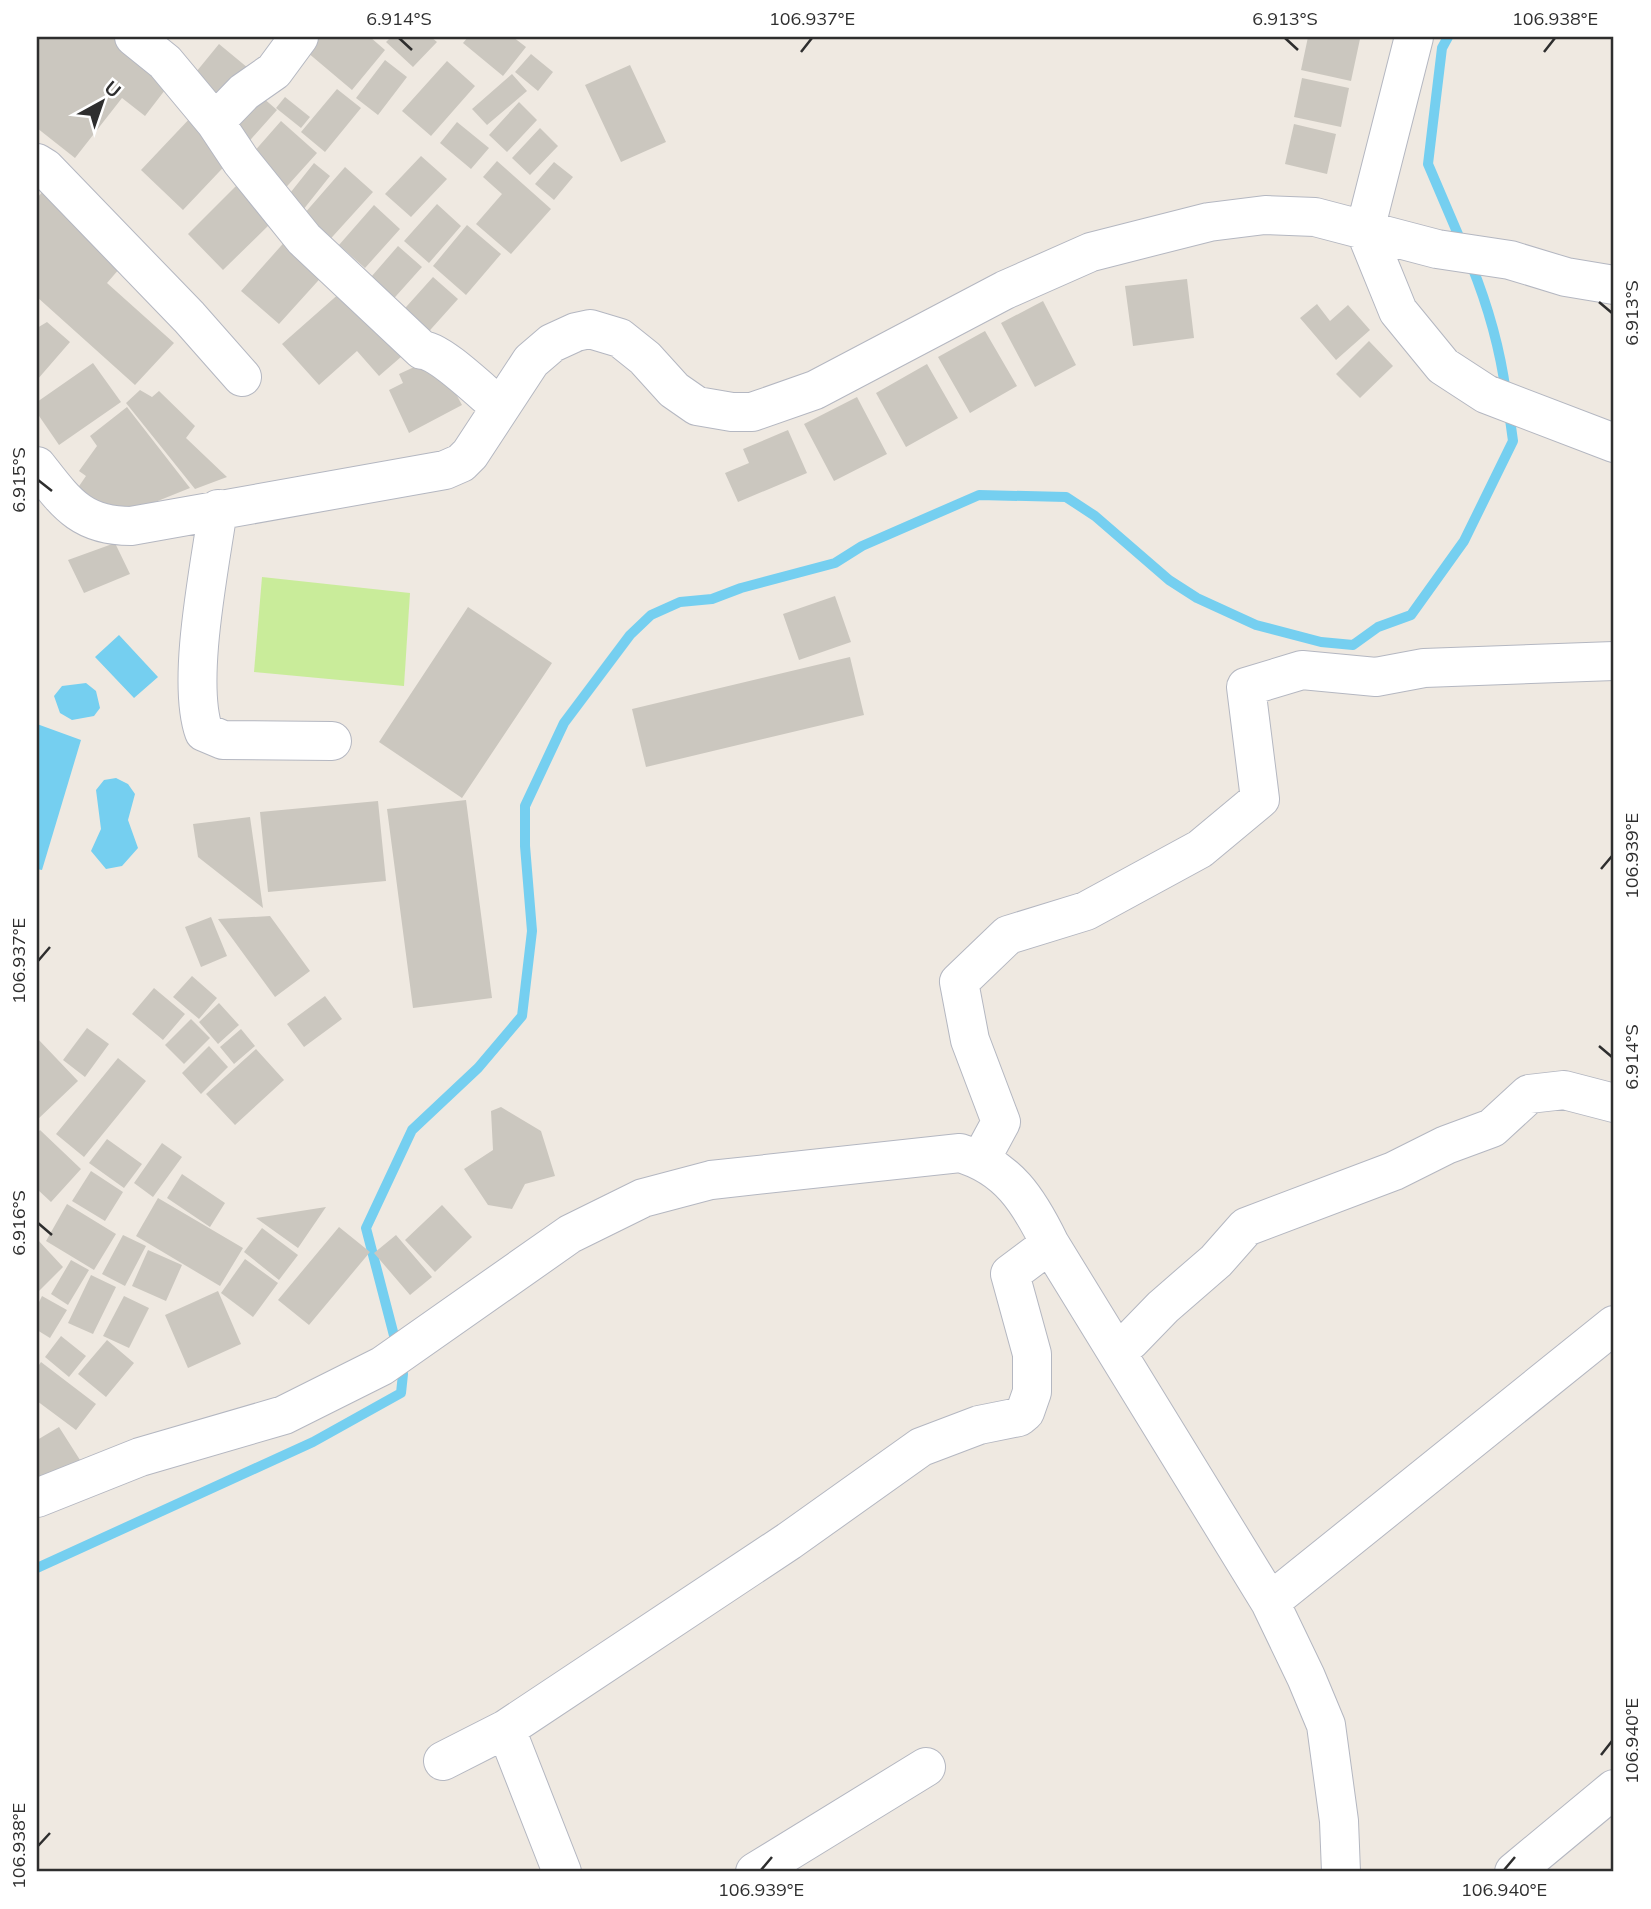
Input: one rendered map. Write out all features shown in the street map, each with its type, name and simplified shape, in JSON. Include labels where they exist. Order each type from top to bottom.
[{"type":"street","points":[[134,37],[165,62],[215,122],[241,161],[304,239],[374,302],[408,339],[422,350],[430,349],[441,357],[499,406]]},
{"type":"street","points":[[215,122],[244,92],[274,71],[299,37]]},
{"type":"street","points":[[1414,37],[1365,230],[1398,312],[1443,366],[1499,400],[1614,443]]},
{"type":"street","points":[[37,163],[45,168],[189,317],[242,377]]},
{"type":"street","points":[[37,466],[75,511],[90,520],[109,526],[131,526],[445,470],[461,463],[470,454],[531,361],[552,343],[590,329],[620,338],[645,358],[674,390],[697,406],[732,412],[752,412],[783,404],[815,390],[1005,290],[1091,252],[1209,222],[1265,215],[1314,216],[1437,249],[1510,260],[1566,277],[1614,285]]},
{"type":"street","points":[[218,509],[202,627],[197,712],[204,732],[223,740],[332,741]]},
{"type":"street","points":[[981,1159],[1000,1122],[970,1040],[959,982],[1009,934],[1098,905],[1199,849],[1260,799],[1246,687],[1302,670],[1376,677],[1424,668],[1614,661]]},
{"type":"street","points":[[1114,1347],[1130,1341],[1163,1307],[1216,1262],[1246,1227],[1394,1171],[1446,1145],[1492,1128],[1529,1094],[1564,1090],[1614,1103]]},
{"type":"street","points":[[37,1498],[140,1457],[284,1415],[382,1366],[570,1234],[643,1198],[711,1180],[938,1154],[960,1153],[981,1159],[1006,1175],[1031,1206],[1050,1244],[1270,1602],[1326,1725],[1339,1821],[1341,1872]]},
{"type":"street","points":[[443,1761],[506,1729],[789,1541],[902,1459],[946,1437],[1019,1417],[1025,1412],[1032,1392],[1032,1354],[1010,1274],[1050,1244]]},
{"type":"street","points":[[1270,1602],[1614,1325]]},
{"type":"street","points":[[506,1729],[562,1872]]},
{"type":"street","points":[[755,1872],[926,1767]]},
{"type":"street","points":[[1514,1872],[1614,1789]]},
{"type":"green space","points":[[262,577],[410,593],[404,686],[254,672]]},
{"type":"water","points":[[119,635],[158,677],[134,698],[95,657]]},
{"type":"water","points":[[86,683],[96,691],[100,708],[94,716],[72,720],[60,713],[54,696],[62,686]]},
{"type":"water","points":[[37,724],[81,740],[42,870],[37,869]]},
{"type":"water","points":[[116,778],[128,784],[135,794],[128,820],[138,848],[122,866],[106,869],[91,851],[101,829],[96,790],[104,780]]},
{"type":"building","points":[[37,37],[123,37],[175,77],[145,116],[122,98],[75,158],[37,128]]},
{"type":"building","points":[[310,37],[370,37],[385,50],[352,90],[301,47]]},
{"type":"building","points":[[391,37],[431,37],[437,42],[413,67],[386,42]]},
{"type":"building","points":[[468,37],[513,37],[526,47],[503,76],[463,43]]},
{"type":"building","points":[[1308,37],[1360,39],[1351,81],[1301,70]]},
{"type":"building","points":[[219,44],[248,68],[220,101],[192,77]]},
{"type":"building","points":[[531,54],[553,72],[538,91],[515,72]]},
{"type":"building","points":[[385,60],[407,77],[378,115],[356,98]]},
{"type":"building","points":[[447,61],[475,86],[431,136],[402,111]]},
{"type":"building","points":[[630,65],[666,142],[621,162],[585,85]]},
{"type":"building","points":[[512,74],[527,91],[487,125],[472,109]]},
{"type":"building","points":[[1302,78],[1349,88],[1341,127],[1294,117]]},
{"type":"building","points":[[337,89],[361,108],[325,152],[301,132]]},
{"type":"building","points":[[254,90],[277,110],[244,147],[221,127]]},
{"type":"building","points":[[285,97],[310,117],[301,128],[276,108]]},
{"type":"building","points":[[519,102],[537,120],[507,152],[489,135]]},
{"type":"building","points":[[193,115],[236,154],[183,210],[141,170]]},
{"type":"building","points":[[281,121],[317,153],[280,194],[244,163]]},
{"type":"building","points":[[457,122],[489,148],[471,169],[440,143]]},
{"type":"building","points":[[1294,124],[1336,134],[1327,174],[1285,164]]},
{"type":"building","points":[[540,128],[558,146],[530,175],[512,158]]},
{"type":"building","points":[[421,156],[447,179],[411,217],[385,194]]},
{"type":"building","points":[[497,161],[551,209],[511,254],[476,224],[502,194],[483,177]]},
{"type":"building","points":[[554,162],[573,177],[554,200],[535,184]]},
{"type":"building","points":[[314,163],[330,176],[299,215],[283,202]]},
{"type":"building","points":[[345,167],[373,192],[324,246],[297,222]]},
{"type":"building","points":[[236,186],[271,223],[223,270],[188,234]]},
{"type":"building","points":[[44,190],[120,268],[107,283],[174,343],[135,385],[37,297],[37,198]]},
{"type":"building","points":[[437,204],[461,226],[429,263],[404,241]]},
{"type":"building","points":[[374,205],[400,229],[365,268],[339,245]]},
{"type":"building","points":[[467,225],[501,254],[466,295],[433,266]]},
{"type":"building","points":[[288,238],[326,272],[279,324],[241,291]]},
{"type":"building","points":[[398,246],[422,267],[388,305],[365,284]]},
{"type":"building","points":[[433,277],[458,299],[423,338],[398,316]]},
{"type":"building","points":[[1187,279],[1194,338],[1133,346],[1125,286]]},
{"type":"building","points":[[350,284],[409,350],[379,376],[357,351],[319,385],[282,344]]},
{"type":"building","points":[[1043,301],[1076,365],[1035,387],[1001,323]]},
{"type":"building","points":[[1317,304],[1330,321],[1348,305],[1370,330],[1336,360],[1300,318]]},
{"type":"building","points":[[47,322],[70,342],[37,380],[37,328]]},
{"type":"building","points":[[985,331],[1017,386],[970,413],[938,357]]},
{"type":"building","points":[[1369,341],[1393,366],[1360,398],[1336,374]]},
{"type":"building","points":[[436,357],[462,405],[409,433],[389,390],[403,383],[399,374]]},
{"type":"building","points":[[93,363],[121,402],[59,445],[37,413],[37,402]]},
{"type":"building","points":[[927,364],[958,418],[906,447],[876,393]]},
{"type":"building","points":[[140,390],[152,397],[159,391],[195,426],[186,438],[227,477],[195,489],[126,403]]},
{"type":"building","points":[[857,397],[887,454],[834,481],[804,424]]},
{"type":"building","points":[[127,407],[190,488],[113,519],[75,492],[86,476],[79,471],[97,446],[90,436]]},
{"type":"building","points":[[788,430],[807,473],[738,502],[725,473],[749,463],[743,449]]},
{"type":"building","points":[[115,543],[130,574],[84,593],[68,560]]},
{"type":"building","points":[[835,596],[851,642],[799,660],[783,614]]},
{"type":"building","points":[[468,607],[552,663],[462,798],[379,742]]},
{"type":"building","points":[[850,657],[864,715],[646,767],[632,709]]},
{"type":"building","points":[[466,800],[492,998],[413,1008],[387,809]]},
{"type":"building","points":[[378,801],[386,881],[268,892],[260,812]]},
{"type":"building","points":[[250,817],[263,908],[198,857],[193,824]]},
{"type":"building","points":[[270,916],[310,971],[275,997],[218,919]]},
{"type":"building","points":[[211,917],[227,956],[201,967],[185,927]]},
{"type":"building","points":[[192,976],[217,998],[199,1019],[173,997]]},
{"type":"building","points":[[154,988],[185,1014],[163,1040],[132,1014]]},
{"type":"building","points":[[325,996],[342,1019],[304,1047],[287,1024]]},
{"type":"building","points":[[219,1003],[239,1025],[218,1044],[199,1022]]},
{"type":"building","points":[[191,1019],[210,1038],[184,1064],[165,1045]]},
{"type":"building","points":[[87,1028],[109,1044],[85,1077],[63,1060]]},
{"type":"building","points":[[241,1029],[255,1046],[234,1064],[220,1047]]},
{"type":"building","points":[[37,1038],[78,1081],[37,1120]]},
{"type":"building","points":[[209,1046],[228,1067],[201,1094],[182,1073]]},
{"type":"building","points":[[256,1049],[284,1080],[235,1125],[206,1094]]},
{"type":"building","points":[[118,1058],[146,1081],[84,1157],[56,1134]]},
{"type":"building","points":[[501,1107],[541,1131],[555,1176],[525,1184],[512,1209],[488,1205],[464,1169],[493,1150],[491,1111]]},
{"type":"building","points":[[40,1130],[81,1169],[51,1202],[37,1189],[37,1133]]},
{"type":"building","points":[[107,1139],[142,1164],[124,1188],[89,1163]]},
{"type":"building","points":[[162,1143],[182,1157],[153,1197],[134,1183]]},
{"type":"building","points":[[91,1171],[123,1192],[105,1221],[72,1201]]},
{"type":"building","points":[[182,1174],[225,1203],[210,1227],[167,1198]]},
{"type":"building","points":[[158,1198],[243,1248],[220,1286],[136,1236]]},
{"type":"building","points":[[67,1204],[116,1234],[94,1270],[46,1241]]},
{"type":"building","points":[[442,1205],[472,1237],[435,1272],[405,1240]]},
{"type":"building","points":[[326,1207],[298,1248],[256,1218]]},
{"type":"building","points":[[339,1227],[370,1252],[309,1325],[278,1300]]},
{"type":"building","points":[[262,1228],[298,1255],[279,1280],[244,1252]]},
{"type":"building","points":[[123,1235],[146,1246],[125,1286],[102,1274]]},
{"type":"building","points":[[396,1235],[432,1277],[410,1295],[374,1253]]},
{"type":"building","points":[[37,1239],[63,1267],[37,1293]]},
{"type":"building","points":[[148,1250],[182,1265],[166,1301],[132,1286]]},
{"type":"building","points":[[245,1259],[278,1283],[253,1317],[221,1293]]},
{"type":"building","points":[[71,1260],[89,1270],[68,1305],[51,1294]]},
{"type":"building","points":[[91,1275],[116,1287],[93,1334],[68,1323]]},
{"type":"building","points":[[218,1291],[241,1344],[188,1368],[165,1315]]},
{"type":"building","points":[[42,1296],[67,1310],[50,1338],[37,1330],[37,1306]]},
{"type":"building","points":[[124,1296],[149,1308],[129,1348],[103,1336]]},
{"type":"building","points":[[61,1336],[86,1356],[69,1377],[45,1357]]},
{"type":"building","points":[[107,1340],[134,1363],[106,1397],[78,1374]]},
{"type":"building","points":[[41,1362],[96,1404],[76,1430],[37,1401],[37,1368]]},
{"type":"building","points":[[59,1427],[80,1460],[37,1487],[37,1440]]},
{"type":"waterway","points":[[1448,37],[1442,48],[1428,164],[1463,246]]},
{"type":"waterway","points":[[1471,264],[1493,327],[1506,393]]},
{"type":"waterway","points":[[397,1347],[366,1228],[412,1130],[478,1068],[522,1016],[532,931],[525,846],[525,806],[564,723],[630,635],[651,615],[680,602],[712,599],[741,588],[835,563],[862,546],[979,495],[1066,497],[1095,516],[1169,580],[1197,598],[1256,625],[1321,642],[1353,645],[1378,627],[1411,615],[1464,541],[1513,441],[1509,412]]},
{"type":"waterway","points":[[37,1568],[313,1442],[401,1393],[401,1363]]}]
